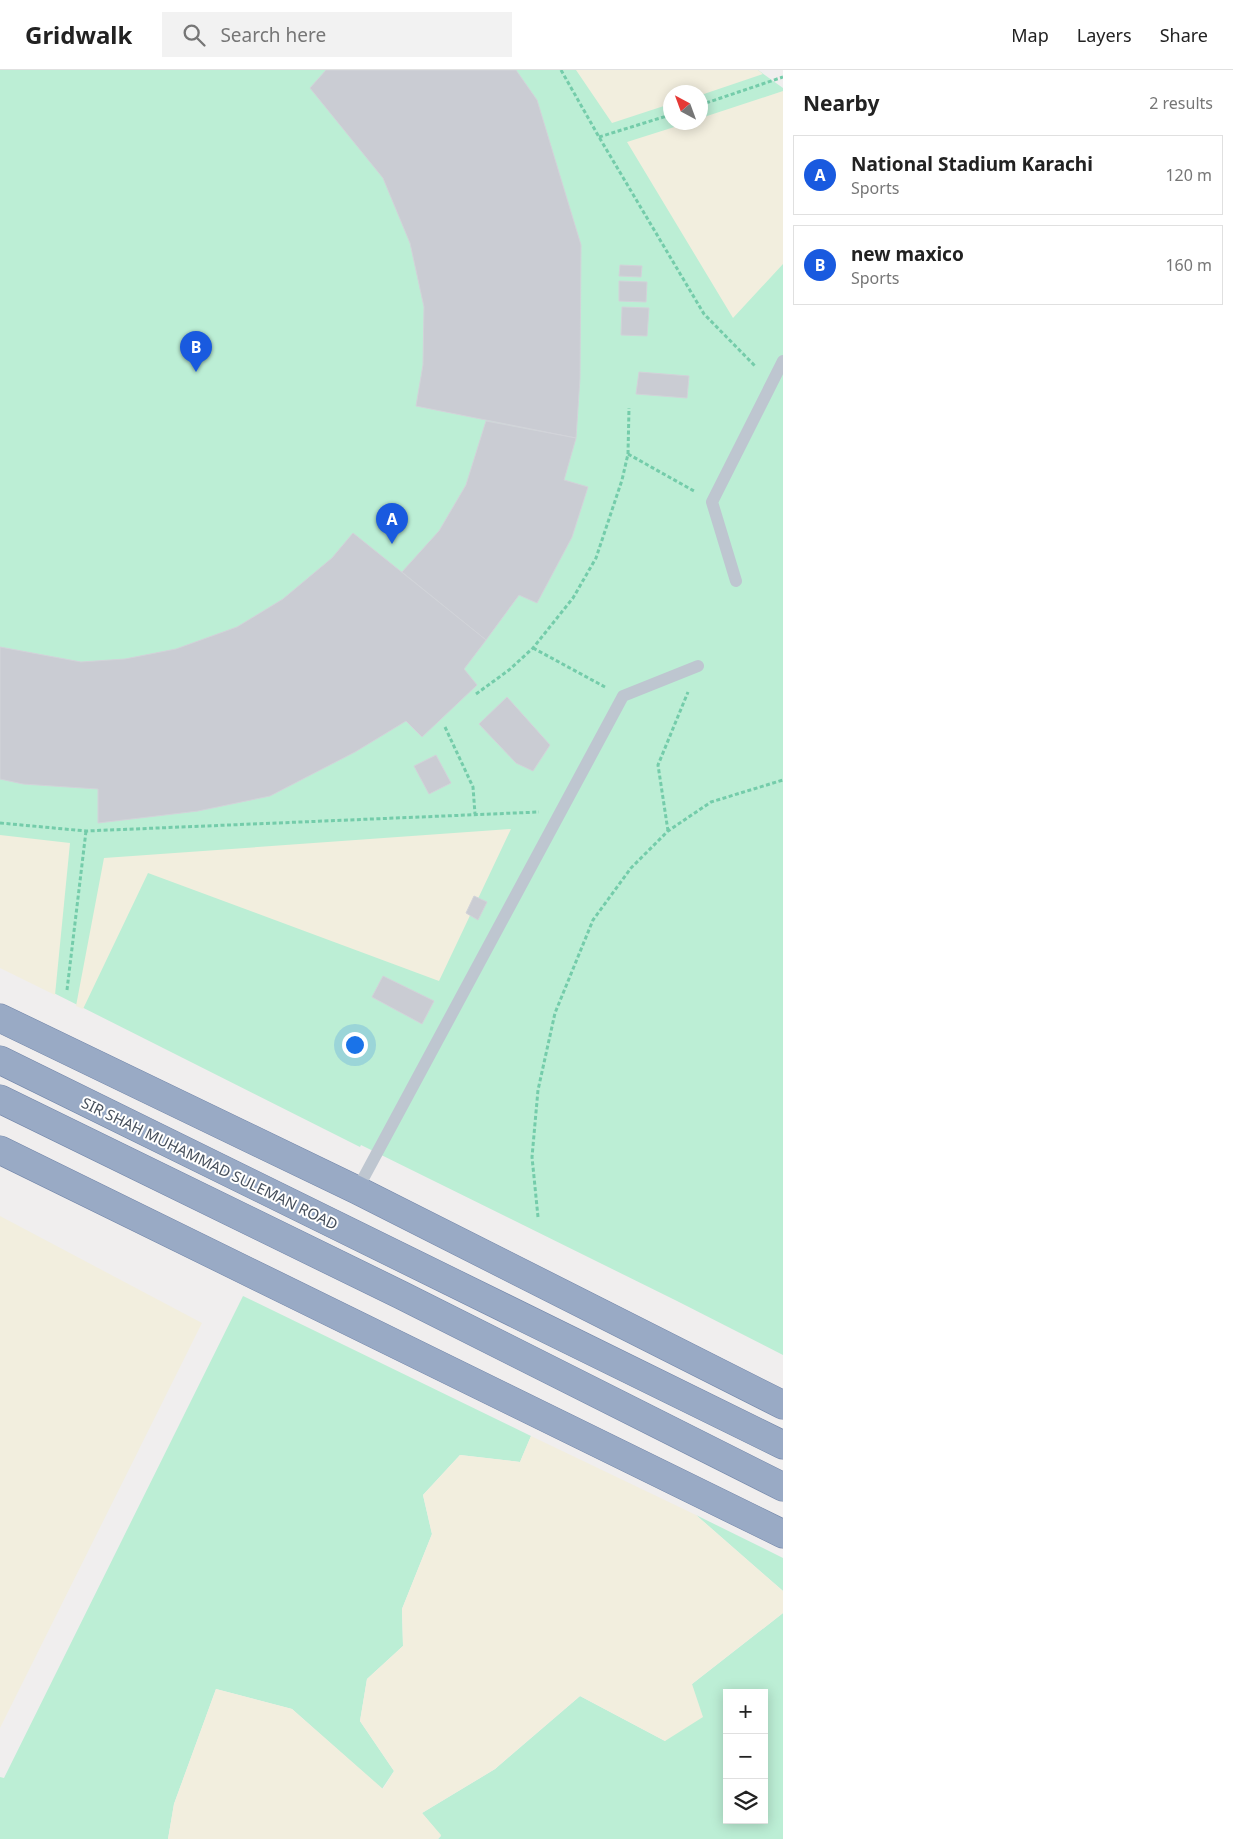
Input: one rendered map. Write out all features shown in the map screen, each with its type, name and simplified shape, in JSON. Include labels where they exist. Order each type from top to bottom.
[{"type":"highway","points":[[0,1018],[357,1190],[783,1405]]},
{"type":"highway","name":"SIR SHAH MUHAMMAD SULEMAN ROAD","points":[[0,1060],[783,1445]]},
{"type":"highway","points":[[0,1099],[401,1296],[783,1487]]},
{"type":"highway","points":[[0,1150],[783,1534]]},
{"type":"lane","points":[[736,581],[712,502],[783,361]]},
{"type":"lane","points":[[357,1190],[623,696],[698,666]]},
{"type":"path","points":[[562,70],[599,138],[704,314],[772,384]]},
{"type":"path","points":[[708,102],[783,77]]},
{"type":"path","points":[[599,138],[663,116]]},
{"type":"path","points":[[476,694],[509,670],[533,648],[573,598],[596,558],[622,480],[628,454],[629,408]]},
{"type":"path","points":[[628,454],[712,502]]},
{"type":"path","points":[[533,648],[623,696]]},
{"type":"path","points":[[668,831],[658,765],[698,666]]},
{"type":"path","points":[[445,727],[473,787],[475,814]]},
{"type":"path","points":[[538,1217],[532,1157],[538,1090],[555,1013],[593,920],[631,868],[668,831],[712,802],[783,780]]},
{"type":"path","points":[[0,823],[86,831],[562,811]]},
{"type":"path","points":[[67,990],[86,831]]},
{"type":"green space","points":[[0,70],[758,70],[783,88],[783,1355],[361,1145],[360,1147],[0,966]]},
{"type":"green space","points":[[243,1296],[531,1436],[520,1462],[460,1455],[423,1495],[432,1534],[402,1609],[403,1646],[367,1679],[360,1721],[394,1771],[382,1789],[292,1709],[216,1689],[174,1804],[168,1839],[0,1839],[0,1777],[4,1778]]},
{"type":"green space","points":[[696,1515],[783,1558],[783,1591]]},
{"type":"green space","points":[[783,1613],[783,1839],[438,1839],[441,1836],[422,1813],[495,1769],[580,1696],[665,1741],[692,1684]]},
{"type":"sand","points":[[576,70],[758,70],[763,74],[708,93],[708,85],[663,85],[663,106],[612,123]]},
{"type":"sand","points":[[783,91],[783,264],[733,318],[627,142],[665,130],[708,130],[708,116]]},
{"type":"sand","points":[[511,829],[439,981],[148,873],[83,1009],[76,1006],[104,858]]},
{"type":"sand","points":[[0,835],[70,843],[55,995],[0,968]]},
{"type":"sand","points":[[0,1216],[202,1323],[0,1728]]},
{"type":"sand","points":[[531,1436],[696,1515],[783,1591],[783,1613],[692,1684],[703,1717],[665,1741],[580,1696],[495,1769],[422,1813],[441,1835],[438,1839],[168,1839],[174,1804],[216,1689],[292,1709],[383,1789],[394,1771],[360,1721],[367,1679],[403,1646],[402,1609],[432,1534],[423,1495],[460,1455],[520,1462]]},
{"type":"building","points":[[326,70],[516,70],[537,100],[581,245],[580,378],[576,438],[416,406],[423,365],[424,307],[410,243],[383,178],[310,88]]},
{"type":"building","points":[[620,265],[642,266],[641,277],[619,276]]},
{"type":"building","points":[[619,281],[647,282],[646,302],[619,301]]},
{"type":"building","points":[[622,307],[649,308],[647,336],[621,335]]},
{"type":"building","points":[[639,372],[689,376],[687,398],[636,394]]},
{"type":"building","points":[[486,421],[576,438],[564,480],[588,487],[572,537],[537,603],[519,595],[486,640],[402,572],[439,531],[466,485]]},
{"type":"building","points":[[353,533],[486,640],[464,669],[477,685],[422,737],[406,721],[355,752],[270,796],[198,811],[98,823],[98,789],[23,784],[0,779],[0,647],[81,662],[125,659],[176,649],[237,627],[283,599],[332,558]]},
{"type":"building","points":[[507,697],[550,745],[533,771],[516,763],[479,724]]},
{"type":"building","points":[[436,755],[451,783],[429,794],[414,766]]},
{"type":"building","points":[[474,896],[487,902],[478,920],[466,913]]},
{"type":"building","points":[[383,976],[434,1001],[422,1024],[372,997]]},
{"type":"place","name":"new maxico","points":[[196,372]]},
{"type":"place","name":"National Stadium Karachi","points":[[392,544]]}]
